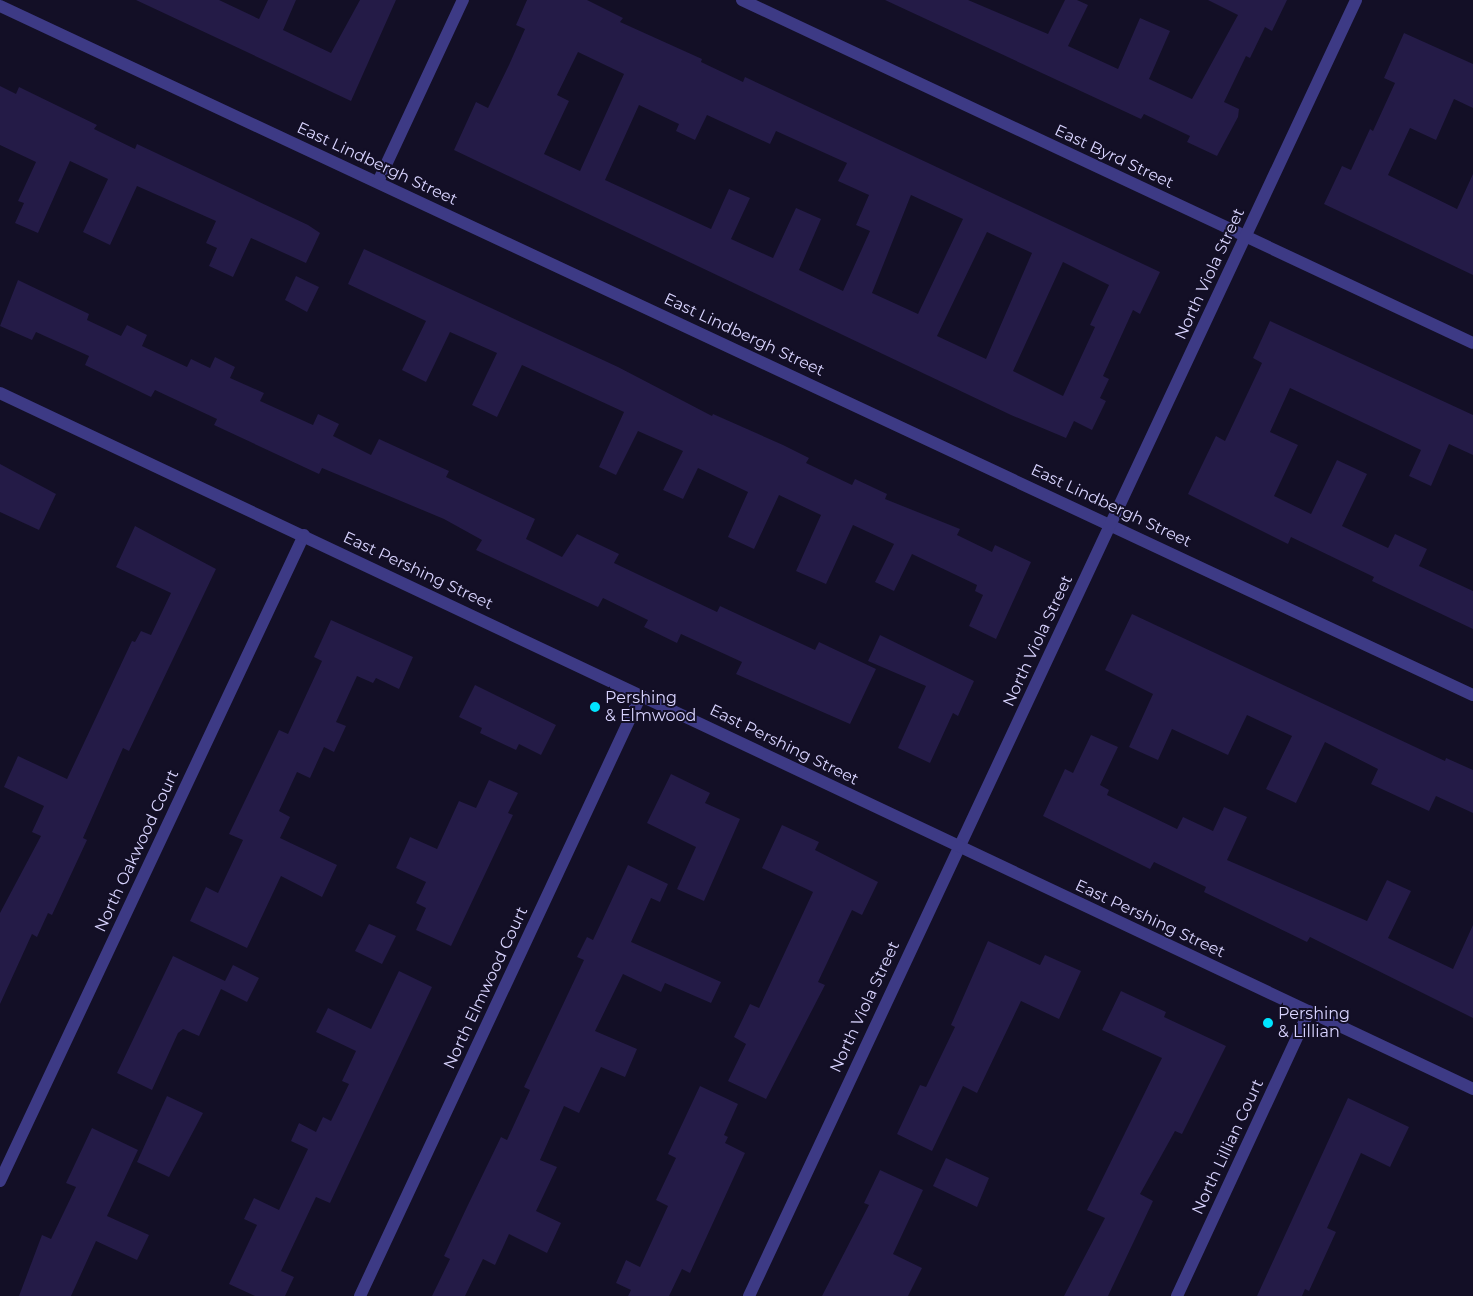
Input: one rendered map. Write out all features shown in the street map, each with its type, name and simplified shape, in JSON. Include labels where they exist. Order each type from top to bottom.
[{"type":"street","points":[[378,182],[463,0]]},
{"type":"street","name":"East Byrd Street","points":[[742,0],[1473,343]]},
{"type":"street","name":"North Viola Street","points":[[749,1296],[1356,0]]},
{"type":"street","name":"East Lindbergh Street","points":[[0,6],[1111,524],[1473,695]]},
{"type":"street","name":"East Pershing Street","points":[[0,393],[1473,1089]]},
{"type":"street","name":"North Oakwood Court","points":[[0,1181],[304,535]]},
{"type":"street","name":"North Elmwood Court","points":[[360,1296],[641,695]]},
{"type":"street","name":"North Lillian Court","points":[[1177,1296],[1308,1012]]},
{"type":"building","points":[[136,0],[219,0],[259,19],[268,0],[296,0],[283,30],[331,53],[360,0],[396,0],[351,101]]},
{"type":"building","points":[[527,0],[587,0],[623,18],[620,22],[702,59],[701,62],[743,82],[745,77],[1160,272],[1140,314],[1133,310],[1103,376],[1109,379],[1100,398],[1106,401],[1092,430],[1074,421],[1066,438],[1011,415],[454,150],[476,102],[488,108],[525,29],[516,25]],"holes":[[[578,52],[624,74],[580,171],[544,154],[569,101],[557,95]],[[639,105],[679,124],[676,131],[695,140],[707,115],[770,144],[776,131],[847,163],[838,181],[869,195],[856,225],[870,231],[843,291],[799,270],[821,219],[796,208],[773,258],[731,239],[750,198],[729,189],[711,229],[605,180]],[[911,195],[963,219],[918,314],[872,293]],[[987,232],[1032,253],[986,359],[937,336]],[[1063,262],[1109,285],[1090,325],[1095,327],[1063,396],[1013,371]]]},
{"type":"building","points":[[885,0],[968,0],[1048,34],[1065,0],[1077,0],[1088,5],[1068,46],[1118,69],[1140,18],[1170,31],[1149,79],[1192,99],[1238,15],[1208,0],[1287,0],[1272,31],[1265,27],[1250,58],[1246,56],[1224,102],[1239,109],[1238,117],[1217,156],[1187,142],[1190,136],[1144,114],[1141,119]]},
{"type":"building","points":[[1404,33],[1473,64],[1473,108],[1454,99],[1436,140],[1410,128],[1388,175],[1457,209],[1473,174],[1473,275],[1324,204],[1342,166],[1351,170],[1370,129],[1373,131],[1395,83],[1384,78]]},
{"type":"building","points":[[0,86],[16,94],[19,87],[97,125],[94,129],[135,149],[137,144],[308,225],[320,233],[306,263],[251,238],[233,277],[209,266],[217,248],[206,243],[216,221],[137,186],[110,245],[83,232],[108,179],[70,161],[38,233],[15,223],[24,203],[18,201],[36,162],[0,145]]},
{"type":"building","points":[[364,249],[618,367],[712,416],[713,414],[783,445],[809,458],[806,463],[852,485],[855,479],[887,494],[885,499],[960,529],[957,535],[992,552],[995,545],[1031,562],[996,639],[969,626],[983,595],[975,591],[977,585],[912,554],[894,591],[875,582],[894,544],[853,525],[826,584],[796,571],[821,515],[779,495],[754,549],[728,537],[748,492],[698,468],[683,499],[663,490],[683,451],[638,431],[616,475],[599,467],[624,412],[522,365],[497,417],[472,405],[497,353],[450,332],[426,382],[402,370],[426,321],[348,284]]},
{"type":"building","points":[[296,276],[319,287],[307,312],[285,300]]},
{"type":"building","points":[[18,280],[89,314],[87,320],[121,336],[127,325],[147,335],[142,346],[187,367],[191,359],[210,368],[215,357],[235,367],[230,378],[264,393],[260,401],[313,425],[318,414],[339,424],[333,436],[371,455],[379,439],[449,471],[446,477],[535,519],[526,539],[562,557],[577,534],[619,554],[614,563],[717,612],[720,606],[815,650],[819,642],[876,669],[850,724],[736,674],[742,662],[681,634],[677,643],[644,627],[648,620],[603,598],[598,607],[476,550],[482,540],[444,519],[322,468],[319,474],[214,425],[217,419],[155,390],[151,397],[85,365],[89,356],[36,332],[32,340],[0,326]]},
{"type":"building","points":[[1270,321],[1473,415],[1473,455],[1449,444],[1431,486],[1409,476],[1421,450],[1290,388],[1270,432],[1298,445],[1274,496],[1311,514],[1337,460],[1367,474],[1342,526],[1388,548],[1395,534],[1427,549],[1419,566],[1473,591],[1473,629],[1372,581],[1374,577],[1291,537],[1288,544],[1188,494],[1216,436],[1225,441],[1262,363],[1253,358]]},
{"type":"building","points":[[0,464],[56,494],[39,530],[0,512]]},
{"type":"building","points":[[135,526],[216,569],[129,751],[123,748],[83,838],[87,840],[52,915],[48,913],[37,937],[32,934],[0,1004],[0,913],[41,836],[32,832],[44,806],[4,787],[18,756],[67,779],[132,641],[135,642],[141,631],[151,635],[171,593],[116,567]]},
{"type":"building","points":[[1132,614],[1445,761],[1446,758],[1473,770],[1473,813],[1436,796],[1429,811],[1371,784],[1378,769],[1325,742],[1296,803],[1266,789],[1292,736],[1247,715],[1228,755],[1172,729],[1158,760],[1129,747],[1153,694],[1105,670]]},
{"type":"building","points":[[331,620],[413,657],[399,689],[376,678],[373,683],[357,676],[336,722],[346,726],[334,752],[324,747],[310,778],[297,772],[279,811],[290,817],[280,838],[337,865],[322,897],[281,876],[247,948],[190,921],[206,887],[218,893],[243,840],[229,834],[279,730],[288,734],[322,661],[314,657]]},
{"type":"building","points":[[880,635],[974,681],[958,716],[953,713],[930,763],[898,748],[926,686],[868,661]]},
{"type":"building","points":[[475,685],[556,725],[541,755],[519,744],[516,750],[480,733],[482,728],[459,717]]},
{"type":"building","points":[[1091,735],[1118,747],[1100,785],[1109,790],[1107,795],[1177,829],[1183,817],[1213,831],[1224,807],[1247,817],[1227,860],[1367,921],[1387,880],[1411,891],[1388,938],[1453,969],[1473,925],[1473,1018],[1310,937],[1307,942],[1204,892],[1206,887],[1154,862],[1150,869],[1043,816],[1065,769],[1073,773]]},
{"type":"building","points":[[671,774],[710,793],[705,803],[740,819],[704,901],[677,889],[696,847],[647,823]]},
{"type":"building","points":[[489,780],[518,793],[508,813],[513,815],[451,946],[416,930],[426,908],[416,903],[426,882],[396,868],[410,837],[437,849],[459,801],[476,808]]},
{"type":"building","points":[[782,825],[819,842],[815,850],[878,882],[862,915],[852,910],[818,982],[825,985],[766,1099],[728,1081],[746,1044],[734,1037],[750,1004],[759,1008],[813,892],[762,868]]},
{"type":"building","points":[[628,865],[668,884],[660,902],[651,898],[631,942],[721,982],[711,1003],[665,983],[661,992],[623,974],[595,1031],[637,1049],[625,1077],[601,1067],[579,1113],[564,1106],[540,1160],[557,1167],[536,1211],[561,1223],[547,1253],[509,1234],[495,1265],[483,1259],[465,1296],[432,1296],[450,1259],[444,1256],[467,1207],[501,1137],[507,1140],[530,1090],[524,1087],[584,960],[577,957],[587,937],[593,940]]},
{"type":"building","points":[[369,924],[396,936],[382,964],[355,951]]},
{"type":"building","points":[[988,941],[1040,965],[1045,955],[1081,971],[1059,1019],[1021,1001],[977,1093],[963,1086],[932,1151],[897,1134],[920,1085],[926,1087],[955,1027],[951,1025]]},
{"type":"building","points":[[173,956],[225,981],[233,965],[259,978],[247,1002],[221,989],[199,1036],[183,1029],[178,1033],[152,1090],[117,1073]]},
{"type":"building","points":[[399,971],[432,987],[330,1203],[316,1197],[281,1271],[294,1277],[285,1296],[255,1296],[229,1284],[257,1225],[244,1219],[254,1198],[279,1210],[308,1149],[291,1141],[299,1123],[316,1132],[323,1117],[331,1121],[349,1084],[342,1081],[356,1051],[316,1032],[328,1008],[371,1029]]},
{"type":"building","points":[[1121,991],[1166,1012],[1164,1017],[1226,1046],[1182,1134],[1175,1131],[1140,1194],[1153,1201],[1108,1296],[1064,1296],[1105,1218],[1087,1210],[1162,1058],[1102,1030]]},
{"type":"building","points":[[700,1086],[738,1104],[724,1135],[728,1137],[725,1143],[745,1153],[690,1273],[682,1269],[669,1296],[628,1296],[631,1290],[616,1283],[626,1260],[640,1267],[668,1206],[656,1200],[676,1158],[668,1154]]},
{"type":"building","points":[[167,1096],[203,1113],[169,1177],[137,1162]]},
{"type":"building","points":[[1348,1098],[1409,1127],[1390,1167],[1361,1153],[1327,1228],[1336,1232],[1309,1291],[1305,1289],[1302,1296],[1257,1296]]},
{"type":"building","points":[[92,1128],[138,1150],[107,1216],[149,1235],[137,1260],[96,1241],[71,1296],[19,1296],[42,1235],[51,1239],[76,1187],[66,1183]]},
{"type":"building","points":[[946,1158],[989,1178],[977,1207],[933,1186]]},
{"type":"building","points":[[880,1170],[923,1190],[893,1254],[922,1268],[908,1296],[822,1296],[869,1205],[864,1203]]},
{"type":"place","name":"Pershing & Elmwood","points":[[595,707]]},
{"type":"place","name":"Pershing & Lillian","points":[[1268,1023]]}]
